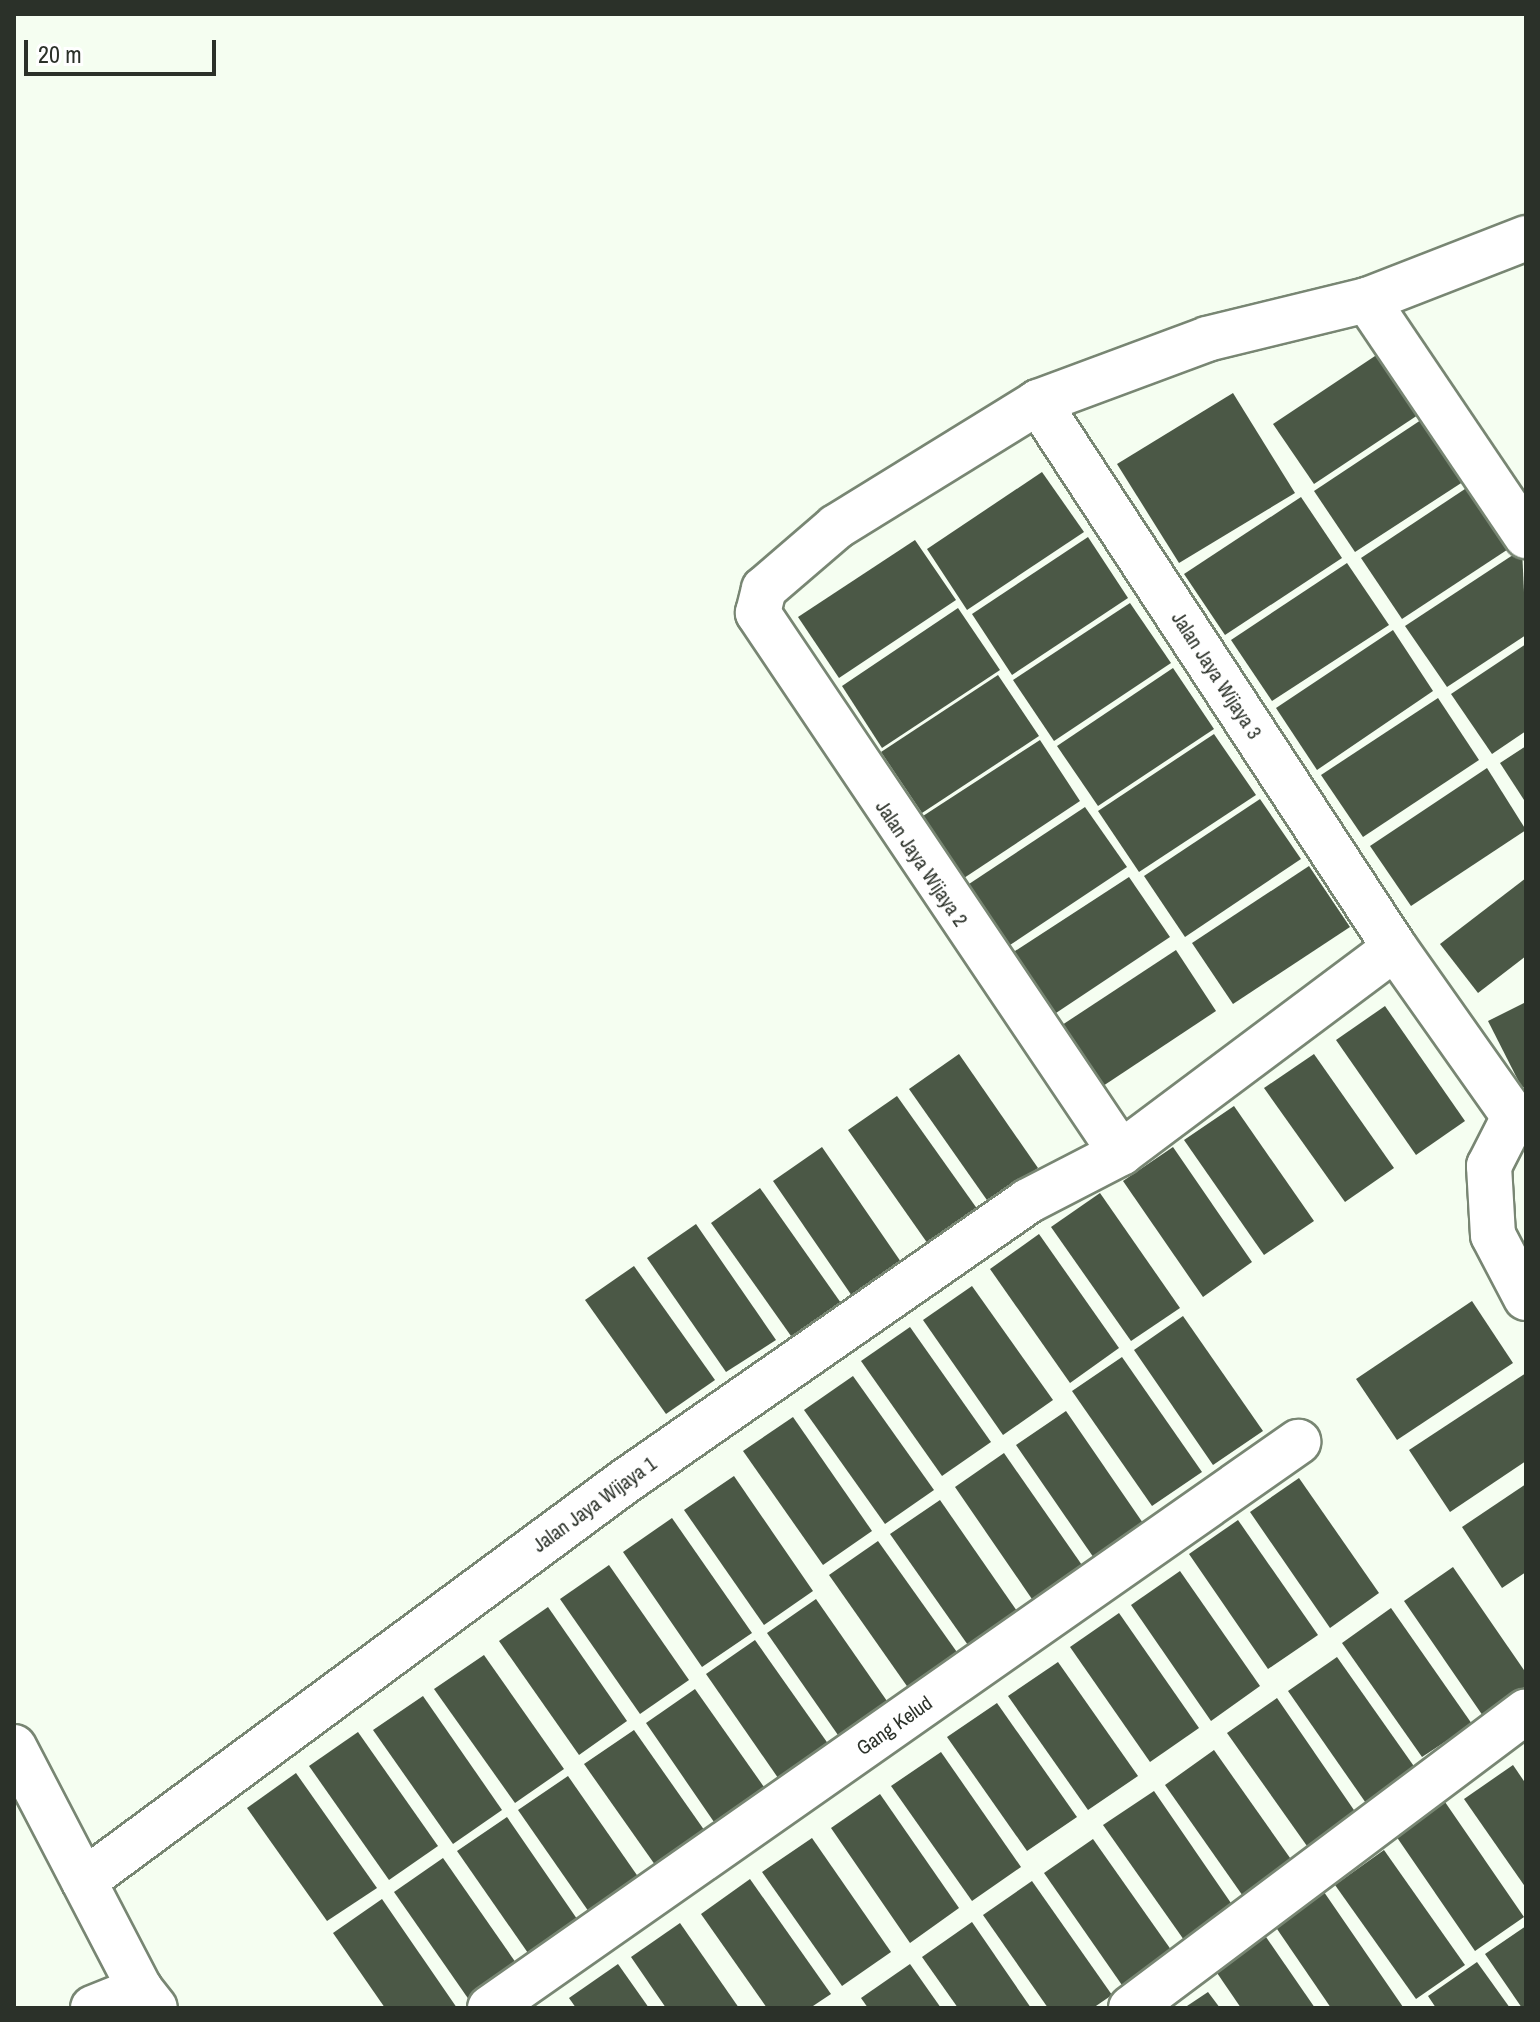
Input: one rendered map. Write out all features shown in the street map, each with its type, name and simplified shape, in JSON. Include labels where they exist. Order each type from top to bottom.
[{"type":"street","name":"Jalan Jaya Wijaya 2","points":[[1121,1153],[758,613],[764,589],[836,527],[1038,402],[1207,339],[1367,300],[1526,238]]},
{"type":"street","points":[[1367,300],[1526,536]]},
{"type":"street","name":"Jalan Jaya Wijaya 3","points":[[1038,402],[1395,948],[1520,1112]]},
{"type":"street","name":"Jalan Jaya Wijaya 1","points":[[84,1881],[624,1482],[1028,1201],[1121,1153],[1395,948]]},
{"type":"street","points":[[1520,1112],[1489,1166],[1493,1235],[1526,1298]]},
{"type":"street","name":"Gang Kelud","points":[[490,2008],[1298,1442]]},
{"type":"street","points":[[1131,2008],[1526,1711]]},
{"type":"street","points":[[14,1747],[148,1998],[93,2008]]},
{"type":"building","points":[[1390,346],[1430,407],[1314,484],[1273,424]]},
{"type":"building","points":[[1233,393],[1295,493],[1179,563],[1117,464]]},
{"type":"building","points":[[1430,414],[1472,476],[1355,552],[1314,491]]},
{"type":"building","points":[[1042,472],[1084,532],[967,610],[927,549]]},
{"type":"building","points":[[1477,481],[1519,542],[1402,619],[1361,558]]},
{"type":"building","points":[[1301,497],[1342,558],[1225,635],[1184,574]]},
{"type":"building","points":[[1088,537],[1128,598],[1012,675],[972,614]]},
{"type":"building","points":[[915,540],[956,600],[839,678],[798,617]]},
{"type":"building","points":[[1522,549],[1526,635],[1447,687],[1405,626]]},
{"type":"building","points":[[1347,563],[1389,625],[1272,701],[1231,640]]},
{"type":"building","points":[[1130,603],[1171,663],[1054,741],[1013,680]]},
{"type":"building","points":[[958,608],[1000,670],[882,748],[842,686]]},
{"type":"building","points":[[1393,630],[1433,691],[1317,770],[1276,708]]},
{"type":"building","points":[[1526,644],[1526,731],[1492,754],[1451,694]]},
{"type":"building","points":[[1173,668],[1214,729],[1098,806],[1057,746]]},
{"type":"building","points":[[998,675],[1039,736],[922,813],[881,752]]},
{"type":"building","points":[[1438,698],[1479,760],[1363,837],[1321,775]]},
{"type":"building","points":[[1214,734],[1256,795],[1139,872],[1098,811]]},
{"type":"building","points":[[1040,740],[1080,801],[964,878],[923,816]]},
{"type":"building","points":[[1526,746],[1526,803],[1500,763]]},
{"type":"building","points":[[1487,768],[1526,830],[1411,906],[1370,846]]},
{"type":"building","points":[[1260,799],[1301,859],[1185,937],[1144,876]]},
{"type":"building","points":[[1085,807],[1127,867],[1010,945],[969,884]]},
{"type":"building","points":[[1309,866],[1350,927],[1233,1004],[1192,943]]},
{"type":"building","points":[[1129,877],[1170,937],[1053,1015],[1012,953]]},
{"type":"building","points":[[1526,878],[1526,956],[1478,993],[1440,944]]},
{"type":"building","points":[[1176,950],[1216,1011],[1100,1088],[1059,1027]]},
{"type":"building","points":[[1526,1002],[1526,1086],[1522,1088],[1488,1021]]},
{"type":"building","points":[[1385,1006],[1465,1121],[1416,1155],[1336,1040]]},
{"type":"building","points":[[959,1054],[1038,1168],[989,1203],[909,1089]]},
{"type":"building","points":[[1314,1054],[1394,1168],[1345,1202],[1264,1088]]},
{"type":"building","points":[[897,1096],[978,1210],[928,1244],[848,1130]]},
{"type":"building","points":[[1234,1106],[1314,1221],[1264,1255],[1184,1140]]},
{"type":"building","points":[[822,1147],[901,1262],[852,1296],[773,1181]]},
{"type":"building","points":[[1173,1147],[1252,1262],[1203,1297],[1123,1181]]},
{"type":"building","points":[[760,1188],[841,1303],[791,1336],[711,1223]]},
{"type":"building","points":[[1100,1193],[1180,1308],[1131,1341],[1051,1227]]},
{"type":"building","points":[[696,1224],[776,1340],[726,1372],[647,1258]]},
{"type":"building","points":[[1039,1234],[1119,1348],[1070,1383],[990,1269]]},
{"type":"building","points":[[634,1266],[715,1380],[666,1414],[585,1300]]},
{"type":"building","points":[[972,1286],[1053,1400],[1003,1435],[923,1320]]},
{"type":"building","points":[[1472,1301],[1513,1363],[1397,1440],[1356,1379]]},
{"type":"building","points":[[1183,1316],[1263,1431],[1213,1465],[1134,1350]]},
{"type":"building","points":[[910,1327],[991,1442],[942,1476],[861,1361]]},
{"type":"building","points":[[1122,1357],[1202,1472],[1152,1506],[1072,1391]]},
{"type":"building","points":[[1526,1373],[1526,1461],[1450,1512],[1409,1450]]},
{"type":"building","points":[[853,1376],[934,1490],[885,1524],[804,1410]]},
{"type":"building","points":[[1066,1411],[1145,1526],[1096,1561],[1016,1445]]},
{"type":"building","points":[[793,1417],[872,1531],[823,1565],[743,1451]]},
{"type":"building","points":[[1004,1453],[1084,1568],[1034,1602],[955,1487]]},
{"type":"building","points":[[734,1476],[813,1591],[764,1625],[684,1510]]},
{"type":"building","points":[[1299,1478],[1379,1593],[1330,1628],[1250,1512]]},
{"type":"building","points":[[1526,1484],[1526,1572],[1502,1588],[1462,1527]]},
{"type":"building","points":[[940,1500],[1019,1614],[970,1648],[890,1534]]},
{"type":"building","points":[[672,1518],[752,1633],[702,1667],[623,1552]]},
{"type":"building","points":[[1238,1520],[1318,1635],[1268,1669],[1189,1554]]},
{"type":"building","points":[[878,1541],[959,1655],[909,1689],[829,1575]]},
{"type":"building","points":[[609,1565],[689,1680],[640,1714],[560,1599]]},
{"type":"building","points":[[1453,1567],[1526,1673],[1526,1686],[1483,1716],[1404,1601]]},
{"type":"building","points":[[1180,1571],[1260,1686],[1211,1721],[1131,1605]]},
{"type":"building","points":[[816,1599],[896,1714],[847,1748],[767,1633]]},
{"type":"building","points":[[548,1607],[627,1721],[579,1755],[499,1641]]},
{"type":"building","points":[[1391,1608],[1472,1724],[1422,1757],[1342,1643]]},
{"type":"building","points":[[1119,1613],[1199,1728],[1150,1762],[1070,1647]]},
{"type":"building","points":[[755,1640],[836,1755],[785,1788],[706,1674]]},
{"type":"building","points":[[484,1655],[564,1769],[515,1803],[434,1689]]},
{"type":"building","points":[[1337,1657],[1418,1772],[1368,1806],[1288,1691]]},
{"type":"building","points":[[1058,1662],[1138,1776],[1088,1810],[1008,1696]]},
{"type":"building","points":[[695,1689],[776,1804],[725,1838],[646,1723]]},
{"type":"building","points":[[423,1696],[502,1810],[453,1844],[373,1730]]},
{"type":"building","points":[[1277,1698],[1356,1813],[1307,1846],[1227,1733]]},
{"type":"building","points":[[997,1703],[1077,1817],[1027,1851],[947,1737]]},
{"type":"building","points":[[634,1730],[714,1844],[665,1879],[584,1764]]},
{"type":"building","points":[[358,1732],[438,1846],[389,1880],[309,1766]]},
{"type":"building","points":[[1214,1750],[1295,1865],[1245,1899],[1165,1785]]},
{"type":"building","points":[[941,1752],[1021,1867],[972,1901],[891,1786]]},
{"type":"building","points":[[1513,1765],[1526,1784],[1526,1888],[1464,1799]]},
{"type":"building","points":[[296,1773],[377,1888],[327,1921],[247,1808]]},
{"type":"building","points":[[568,1776],[648,1891],[598,1925],[518,1810]]},
{"type":"building","points":[[1154,1791],[1233,1906],[1184,1940],[1103,1825]]},
{"type":"building","points":[[880,1794],[959,1908],[910,1943],[831,1828]]},
{"type":"building","points":[[1445,1802],[1524,1917],[1475,1951],[1396,1836]]},
{"type":"building","points":[[507,1817],[586,1932],[537,1966],[457,1851]]},
{"type":"building","points":[[812,1838],[891,1952],[842,1986],[762,1872]]},
{"type":"building","points":[[1093,1839],[1174,1954],[1124,1988],[1044,1873]]},
{"type":"building","points":[[1384,1850],[1465,1965],[1416,1999],[1335,1885]]},
{"type":"building","points":[[443,1858],[523,1973],[474,2007],[394,1892]]},
{"type":"building","points":[[750,1879],[831,1994],[810,2008],[767,2008],[701,1914]]},
{"type":"building","points":[[1032,1881],[1112,1995],[1093,2008],[1048,2008],[983,1915]]},
{"type":"building","points":[[1324,1892],[1402,2008],[1331,2008],[1275,1926]]},
{"type":"building","points":[[382,1899],[457,2008],[385,2008],[333,1933]]},
{"type":"building","points":[[972,1922],[1031,2008],[958,2008],[922,1957]]},
{"type":"building","points":[[680,1923],[739,2008],[666,2008],[631,1957]]},
{"type":"building","points":[[1526,1926],[1526,2008],[1522,2008],[1485,1954]]},
{"type":"building","points":[[1266,1937],[1315,2008],[1241,2008],[1215,1970]]},
{"type":"building","points":[[1477,1962],[1510,2008],[1436,2008],[1428,1996]]},
{"type":"building","points":[[618,1964],[649,2008],[576,2008],[569,1998]]},
{"type":"building","points":[[910,1964],[941,2008],[868,2008],[861,1998]]},
{"type":"building","points":[[1208,1992],[1220,2008],[1184,2008]]}]
